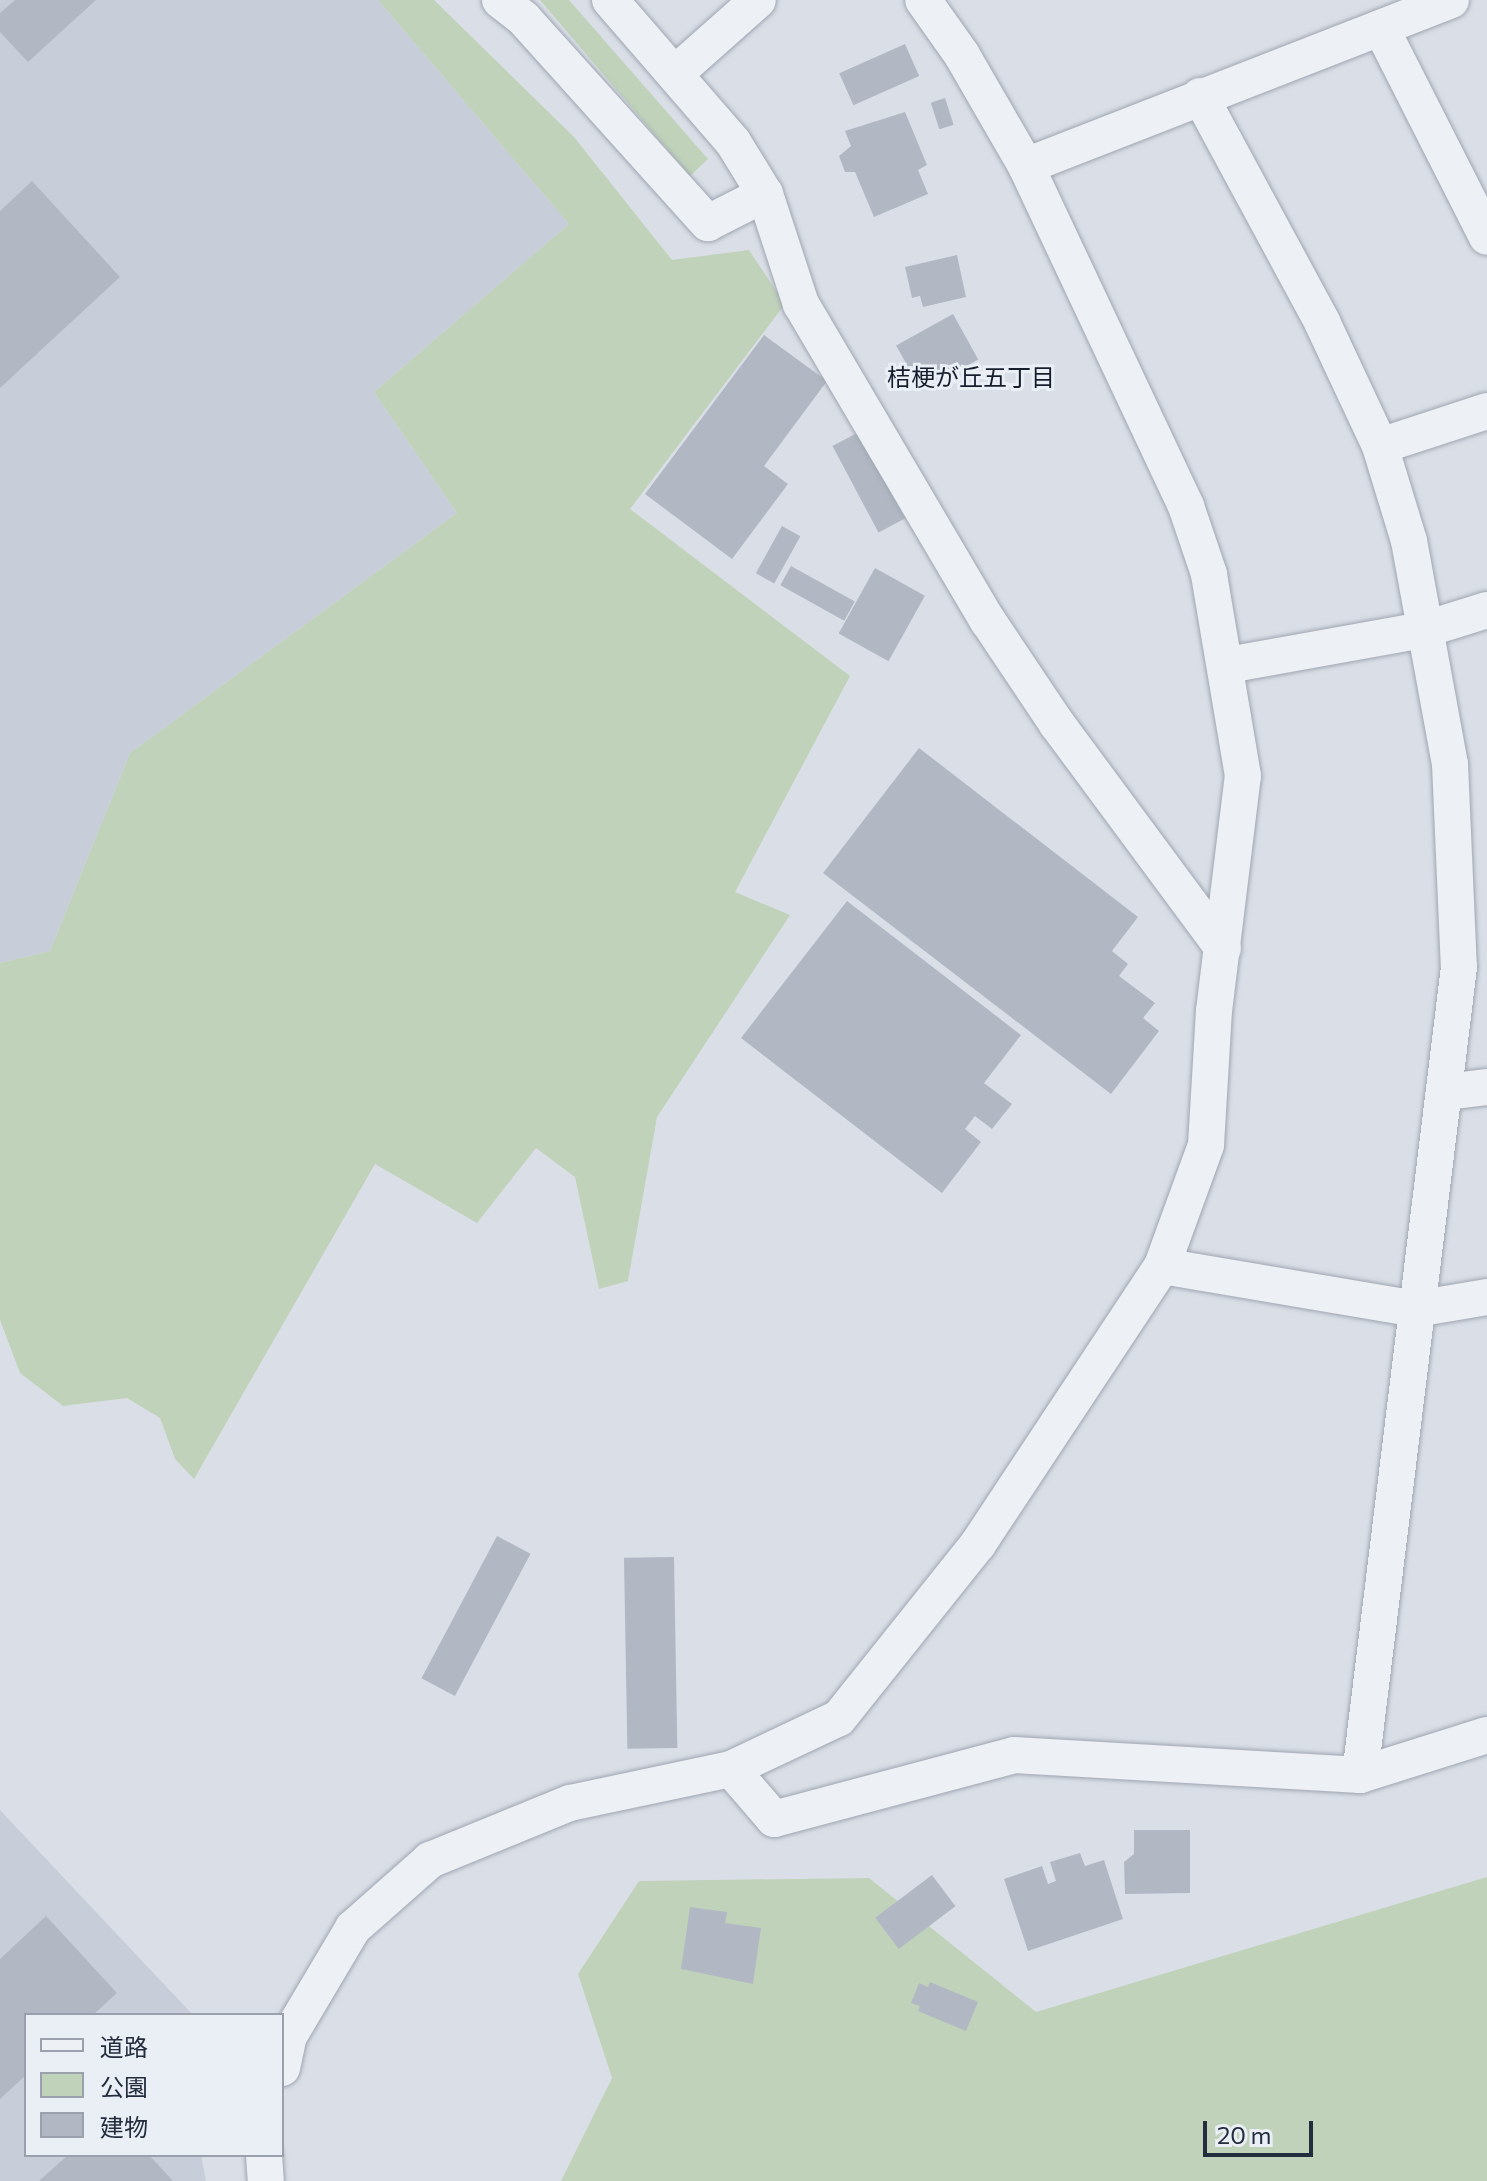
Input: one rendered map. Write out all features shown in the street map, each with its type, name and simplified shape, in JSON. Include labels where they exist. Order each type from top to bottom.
[{"type":"street","points":[[500,0],[524,19],[708,223],[765,194]]},
{"type":"street","points":[[610,0],[677,72],[733,142],[765,194],[801,304],[988,621],[1057,724],[1223,948]]},
{"type":"street","points":[[677,72],[758,0]]},
{"type":"street","points":[[284,2059],[289,2036],[353,1928],[430,1860],[570,1803],[731,1769],[839,1718],[978,1544],[1162,1266],[1206,1145],[1223,948],[1243,776],[1228,665],[1209,574],[1186,506],[1026,166],[962,55],[923,0]]},
{"type":"street","points":[[1026,166],[1451,0]]},
{"type":"street","points":[[1381,28],[1487,237]]},
{"type":"street","points":[[1200,96],[1322,322],[1380,446],[1409,541],[1450,764],[1458,885],[1459,967],[1360,1775]]},
{"type":"street","points":[[1380,446],[1487,411]]},
{"type":"street","points":[[1228,665],[1423,630],[1487,610]]},
{"type":"street","points":[[1446,1092],[1487,1087]]},
{"type":"street","points":[[1162,1266],[1416,1309],[1487,1297]]},
{"type":"street","points":[[731,1769],[774,1819],[1014,1755],[1360,1775],[1487,1735]]},
{"type":"street","points":[[264,2157],[266,2181]]},
{"type":"shaded area","points":[[0,0],[378,0],[569,224],[374,392],[457,513],[130,753],[50,951],[0,963]]},
{"type":"shaded area","points":[[0,1810],[191,2013],[24,2013],[24,2157],[201,2157],[206,2181],[0,2181]]},
{"type":"green space","points":[[378,0],[434,0],[574,137],[672,260],[749,250],[785,304],[630,509],[850,676],[735,892],[790,915],[657,1117],[628,1281],[599,1289],[575,1177],[536,1148],[477,1223],[375,1164],[194,1479],[175,1459],[160,1418],[127,1398],[63,1406],[20,1373],[0,1320],[0,963],[50,951],[130,753],[457,513],[374,392],[569,224]]},
{"type":"green space","points":[[540,0],[569,0],[708,159],[690,176]]},
{"type":"green space","points":[[1487,1877],[1487,2181],[561,2181],[612,2078],[578,1974],[639,1881],[869,1878],[1036,2012]]},
{"type":"building","points":[[15,0],[96,0],[28,62],[0,32],[0,13]]},
{"type":"building","points":[[905,44],[919,76],[853,105],[839,73]]},
{"type":"building","points":[[945,98],[954,125],[939,129],[931,103]]},
{"type":"building","points":[[905,112],[927,165],[918,170],[928,194],[874,217],[855,172],[845,172],[839,156],[851,146],[845,131]]},
{"type":"building","points":[[32,181],[120,277],[0,388],[0,211]]},
{"type":"building","points":[[957,255],[966,297],[923,307],[920,296],[912,298],[905,267]]},
{"type":"building","points":[[953,314],[978,359],[921,391],[896,346]]},
{"type":"building","points":[[764,335],[827,381],[764,466],[788,484],[732,559],[645,494]]},
{"type":"building","points":[[859,432],[905,519],[879,533],[833,446]]},
{"type":"building","points":[[782,526],[800,536],[774,583],[756,573]]},
{"type":"building","points":[[791,566],[855,601],[844,621],[780,585]]},
{"type":"building","points":[[875,568],[925,596],[888,661],[839,634]]},
{"type":"building","points":[[919,748],[1138,917],[1112,951],[1128,964],[1119,976],[1155,1003],[1143,1018],[1159,1031],[1111,1094],[823,873]]},
{"type":"building","points":[[847,901],[1021,1035],[984,1083],[1012,1104],[992,1129],[975,1116],[965,1129],[981,1142],[942,1193],[741,1038]]},
{"type":"building","points":[[497,1536],[531,1554],[455,1696],[421,1678]]},
{"type":"building","points":[[674,1557],[677,1748],[627,1749],[624,1558]]},
{"type":"building","points":[[1134,1830],[1190,1830],[1190,1893],[1125,1894],[1124,1862],[1134,1854]]},
{"type":"building","points":[[1080,1853],[1085,1866],[1104,1860],[1123,1919],[1028,1951],[1004,1879],[1042,1866],[1048,1884],[1056,1881],[1050,1862]]},
{"type":"building","points":[[932,1875],[955,1906],[899,1949],[875,1918]]},
{"type":"building","points":[[690,1907],[727,1912],[725,1923],[761,1928],[753,1984],[681,1969]]},
{"type":"building","points":[[46,1916],[117,1993],[95,2013],[24,2013],[24,2077],[0,2099],[0,1959]]},
{"type":"building","points":[[930,1982],[978,2002],[966,2031],[918,2011],[920,2006],[911,2003],[919,1983],[928,1987]]},
{"type":"building","points":[[66,2157],[151,2157],[173,2181],[39,2181]]},
{"type":"district","name":"桔梗が丘五丁目","points":[[971,377]]}]
